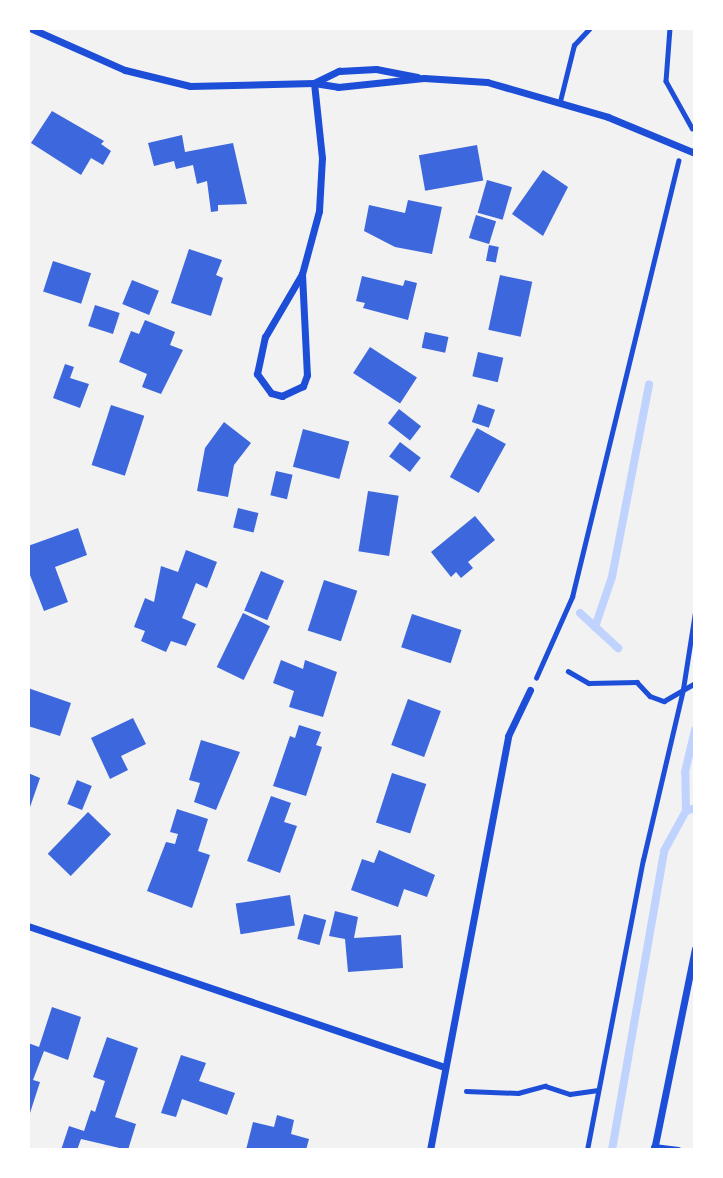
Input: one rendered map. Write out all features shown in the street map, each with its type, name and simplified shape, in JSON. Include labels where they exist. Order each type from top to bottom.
[{"type":"street","points":[[30,28],[159,81],[221,86],[314,83],[338,87],[424,78]]},
{"type":"street","points":[[314,83],[339,71],[376,69],[424,78],[487,82],[560,101],[695,153]]},
{"type":"street","points":[[302,274],[265,337],[257,374],[271,393],[282,396],[303,386],[307,375],[302,274],[322,187],[314,83]]},
{"type":"street","points":[[430,1150],[508,736],[530,690]]},
{"type":"street","points":[[28,926],[445,1067]]},
{"type":"street","points":[[678,1150],[654,1148],[695,949]]},
{"type":"lane","points":[[560,101],[574,45],[590,28]]},
{"type":"path","points":[[670,28],[666,81],[692,130]]},
{"type":"path","points":[[530,690],[572,597],[677,162]]},
{"type":"path","points":[[587,1150],[643,860],[683,689],[695,612]]},
{"type":"path","points":[[568,671],[589,683],[638,682],[649,696],[664,701],[695,683]]},
{"type":"path","points":[[466,1091],[518,1093],[545,1086],[579,1094],[598,1090]]},
{"type":"building","points":[[52,111],[104,141],[101,144],[111,151],[103,165],[91,158],[81,175],[31,143]]},
{"type":"building","points":[[182,135],[185,152],[233,143],[247,204],[218,205],[218,211],[211,212],[207,181],[197,184],[193,165],[176,169],[174,161],[154,166],[148,143]]},
{"type":"building","points":[[477,145],[483,180],[425,191],[419,155]]},
{"type":"building","points":[[543,170],[568,187],[543,236],[512,214]]},
{"type":"building","points":[[487,180],[512,187],[503,220],[478,213]]},
{"type":"building","points":[[408,200],[442,207],[432,254],[395,247],[364,231],[369,205],[405,213]]},
{"type":"building","points":[[476,215],[496,221],[489,244],[469,238]]},
{"type":"building","points":[[489,245],[499,247],[496,263],[486,261]]},
{"type":"building","points":[[189,249],[222,260],[216,275],[223,278],[211,316],[171,303]]},
{"type":"building","points":[[53,261],[91,273],[81,304],[43,291]]},
{"type":"building","points":[[500,275],[532,282],[521,337],[488,330]]},
{"type":"building","points":[[362,276],[403,286],[405,280],[417,283],[408,320],[363,308],[365,303],[356,301]]},
{"type":"building","points":[[132,280],[159,291],[149,315],[122,304]]},
{"type":"building","points":[[95,305],[120,313],[113,334],[88,326]]},
{"type":"building","points":[[145,320],[175,332],[170,345],[183,350],[161,394],[142,387],[147,374],[119,362],[131,331],[139,334]]},
{"type":"building","points":[[425,332],[448,337],[445,353],[422,348]]},
{"type":"building","points":[[370,347],[417,377],[400,403],[353,373]]},
{"type":"building","points":[[478,352],[503,358],[498,382],[472,376]]},
{"type":"building","points":[[65,364],[74,367],[70,378],[89,384],[80,408],[53,398]]},
{"type":"building","points":[[478,404],[495,410],[489,428],[472,422]]},
{"type":"building","points":[[111,405],[144,416],[125,476],[92,465]]},
{"type":"building","points":[[399,409],[421,426],[410,440],[388,423]]},
{"type":"building","points":[[224,422],[251,443],[234,465],[228,497],[197,491],[205,448]]},
{"type":"building","points":[[477,428],[506,444],[479,493],[450,477]]},
{"type":"building","points":[[303,429],[349,441],[339,479],[293,467]]},
{"type":"building","points":[[400,442],[421,458],[410,472],[389,456]]},
{"type":"building","points":[[276,471],[293,475],[287,499],[270,495]]},
{"type":"building","points":[[368,491],[399,496],[389,556],[358,551]]},
{"type":"building","points":[[238,508],[258,513],[254,532],[233,527]]},
{"type":"building","points":[[475,516],[495,540],[468,562],[473,568],[461,578],[456,572],[451,577],[431,552]]},
{"type":"building","points":[[78,528],[87,555],[55,567],[68,602],[44,611],[28,570],[28,546]]},
{"type":"building","points":[[186,550],[217,562],[207,588],[196,583],[182,618],[196,624],[186,646],[171,641],[166,652],[141,641],[145,631],[134,627],[145,598],[154,602],[161,566],[178,572]]},
{"type":"building","points":[[261,571],[284,581],[267,620],[244,611]]},
{"type":"building","points":[[324,580],[357,591],[341,641],[308,630]]},
{"type":"building","points":[[243,613],[270,626],[244,680],[217,667]]},
{"type":"building","points":[[412,614],[461,630],[451,663],[401,647]]},
{"type":"building","points":[[281,660],[303,669],[305,660],[337,672],[323,717],[289,707],[294,691],[273,683]]},
{"type":"building","points":[[28,688],[71,703],[60,736],[28,726]]},
{"type":"building","points":[[408,699],[441,711],[424,757],[391,745]]},
{"type":"building","points":[[133,718],[146,744],[121,756],[128,770],[110,779],[91,738]]},
{"type":"building","points":[[299,725],[321,732],[316,745],[322,747],[306,796],[273,786],[290,736],[295,738]]},
{"type":"building","points":[[201,740],[240,752],[216,810],[194,802],[200,783],[189,780]]},
{"type":"building","points":[[28,773],[40,778],[28,813]]},
{"type":"building","points":[[392,773],[426,784],[410,834],[376,822]]},
{"type":"building","points":[[77,780],[92,786],[82,810],[67,804]]},
{"type":"building","points":[[271,796],[291,803],[284,822],[297,826],[280,873],[247,861]]},
{"type":"building","points":[[177,809],[208,819],[198,851],[210,855],[192,908],[147,891],[166,842],[175,844],[178,834],[170,832]]},
{"type":"building","points":[[88,812],[111,834],[71,876],[48,854]]},
{"type":"building","points":[[379,850],[435,875],[427,897],[404,889],[398,907],[351,890],[362,859],[374,863]]},
{"type":"building","points":[[290,895],[295,926],[241,934],[236,904]]},
{"type":"building","points":[[335,911],[358,917],[354,938],[401,935],[403,968],[348,972],[345,939],[329,936]]},
{"type":"building","points":[[304,914],[326,920],[319,945],[297,939]]},
{"type":"building","points":[[52,1007],[81,1017],[68,1060],[44,1051],[33,1080],[40,1082],[30,1113],[28,1043],[39,1047]]},
{"type":"building","points":[[107,1037],[138,1048],[115,1117],[136,1124],[128,1150],[81,1139],[77,1150],[61,1150],[69,1126],[84,1131],[91,1110],[95,1112],[105,1081],[93,1077]]},
{"type":"building","points":[[181,1055],[206,1063],[199,1081],[235,1093],[227,1115],[182,1099],[176,1117],[161,1113]]},
{"type":"building","points":[[277,1115],[294,1120],[291,1134],[309,1139],[306,1150],[246,1150],[253,1122],[274,1127]]},
{"type":"waterway","points":[[595,627],[612,577],[649,385]]},
{"type":"waterway","points":[[580,613],[618,648]]},
{"type":"waterway","points":[[686,811],[685,772],[695,730]]},
{"type":"waterway","points":[[612,1150],[664,851],[686,811],[695,808]]}]
